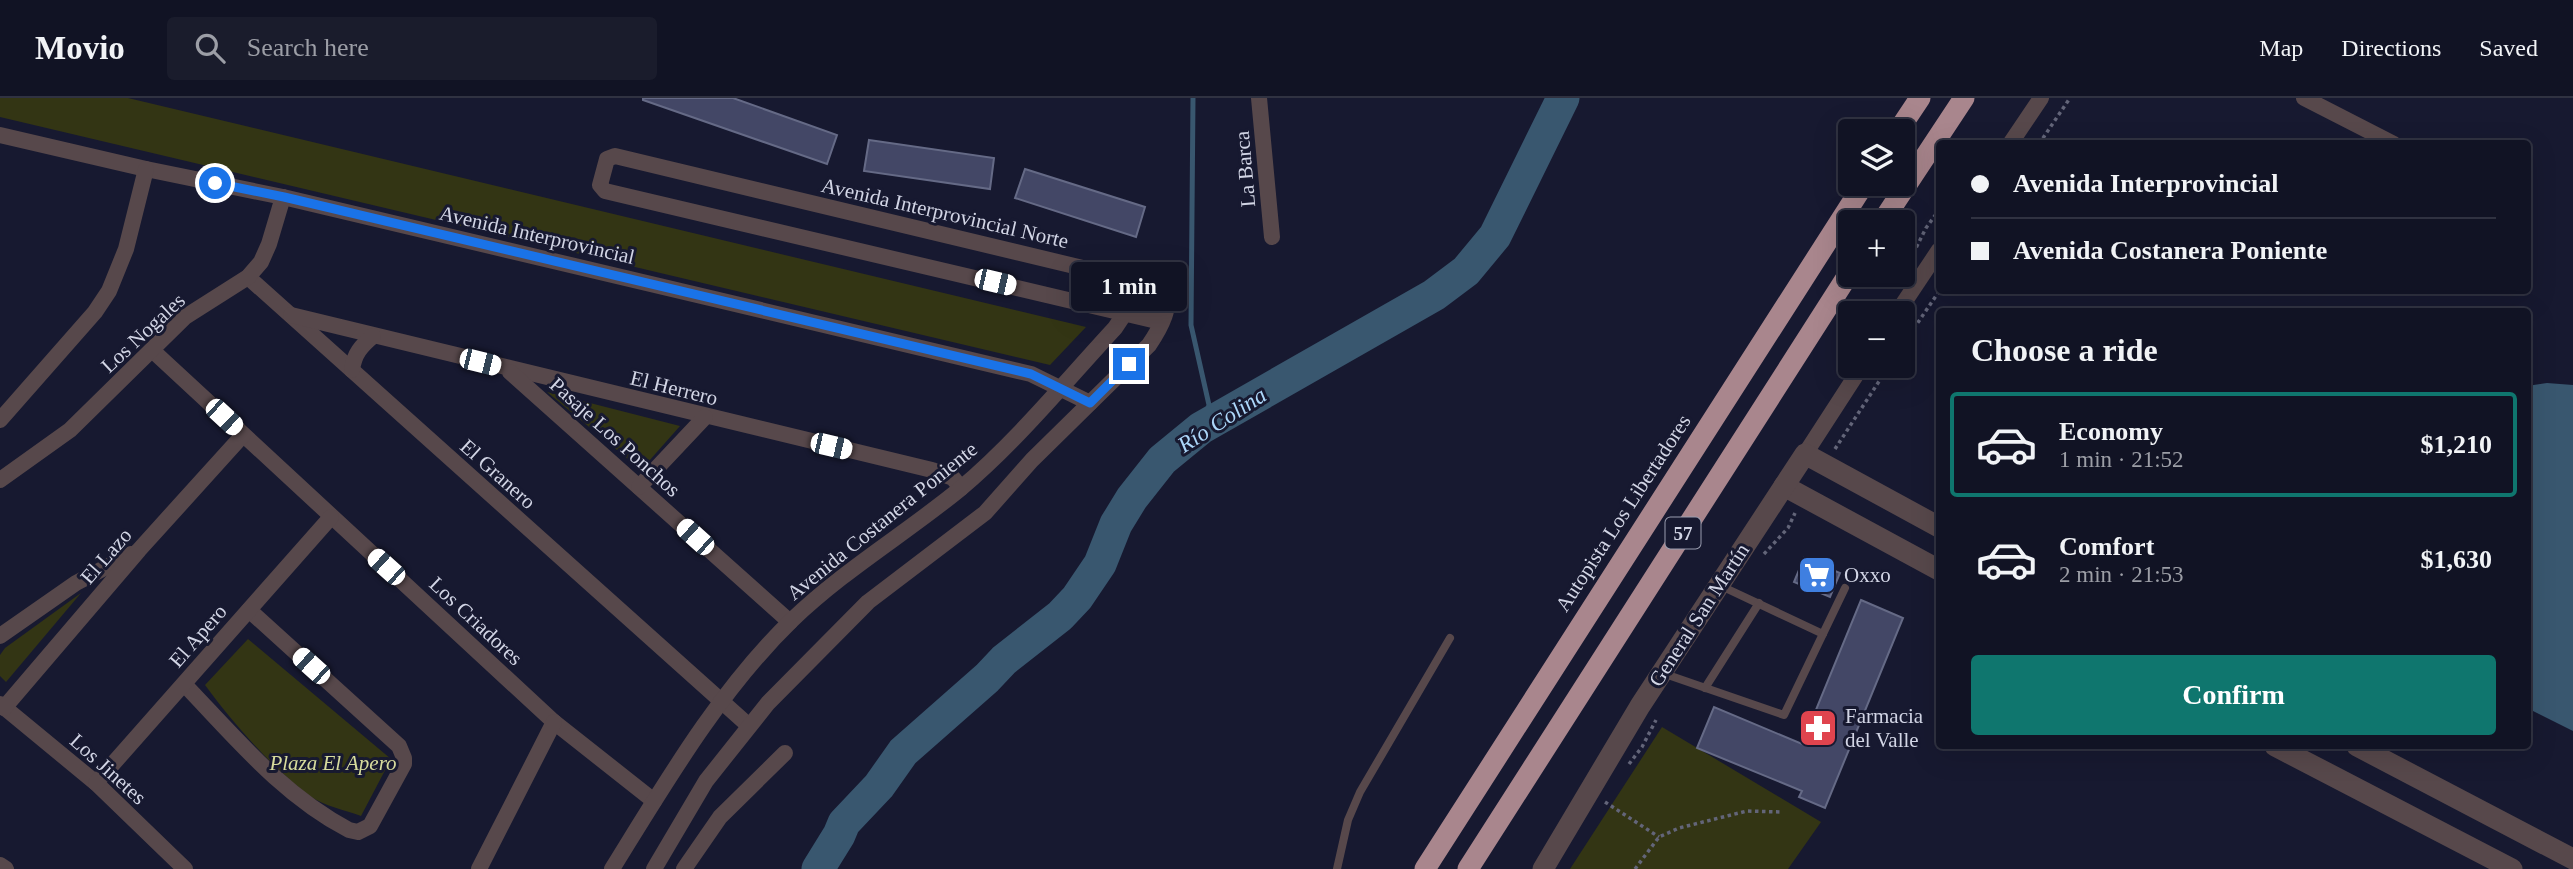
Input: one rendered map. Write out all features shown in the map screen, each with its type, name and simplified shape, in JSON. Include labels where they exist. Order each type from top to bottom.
[{"type":"highway","points":[[1906,119],[1920,98]]},
{"type":"highway","points":[[1936,140],[1964,98]]},
{"type":"highway","points":[[1890,210],[1936,140]]},
{"type":"highway","name":"Autopista Los Libertadores","points":[[1425,869],[1856,196]]},
{"type":"highway","name":"57","points":[[1468,869],[1840,287]]},
{"type":"street","name":"La Barca","points":[[1259,98],[1272,237]]},
{"type":"street","points":[[2013,140],[2041,98]]},
{"type":"street","points":[[2304,98],[2386,140]]},
{"type":"street","name":"Avenida Interprovincial","points":[[0,135],[284,197],[1031,374],[1090,403]]},
{"type":"street","name":"Avenida Interprovincial Norte","points":[[615,156],[1137,281],[1162,287],[1167,292],[1168,300],[1161,322],[605,191],[600,185],[607,159],[615,156]]},
{"type":"street","points":[[0,420],[95,312],[109,290],[126,249],[146,169]]},
{"type":"street","name":"Los Nogales","points":[[0,480],[69,430],[185,317],[248,276],[261,262],[284,197]]},
{"type":"street","points":[[1905,301],[1936,254]]},
{"type":"street","name":"El Granero","points":[[248,276],[748,725]]},
{"type":"street","name":"Avenida Costanera Poniente","points":[[612,869],[654,801],[746,669],[790,622],[844,574],[961,488],[1018,434],[1115,328],[1125,313],[1137,281]]},
{"type":"street","name":"El Herrero","points":[[291,316],[932,470],[953,478],[961,488]]},
{"type":"street","points":[[654,869],[706,781],[748,725],[867,601],[985,513],[1032,460],[1149,345],[1161,322]]},
{"type":"street","points":[[352,370],[357,351],[373,336]]},
{"type":"street","name":"Los Criadores","points":[[152,350],[554,722],[654,801]]},
{"type":"street","name":"Pasaje Los Ponchos","points":[[506,368],[790,622]]},
{"type":"street","name":"General San Martín","points":[[1543,869],[1662,673],[1854,378]]},
{"type":"street","points":[[639,487],[705,417]]},
{"type":"street","name":"El Lazo","points":[[2,706],[243,435]]},
{"type":"street","points":[[1805,454],[1936,525]]},
{"type":"street","points":[[1784,486],[1936,568]]},
{"type":"street","name":"El Apero","points":[[96,783],[331,517]]},
{"type":"street","points":[[0,636],[76,583],[139,550]]},
{"type":"street","points":[[184,684],[252,756],[299,799],[349,830],[358,832],[370,826],[404,764],[402,751],[394,740],[249,610]]},
{"type":"street","name":"Los Jinetes","points":[[2,706],[96,783],[185,869]]},
{"type":"street","points":[[479,869],[554,722]]},
{"type":"street","points":[[2281,749],[2512,869]]},
{"type":"street","points":[[2363,749],[2573,859]]},
{"type":"street","points":[[684,869],[720,817],[785,753]]},
{"type":"street","points":[[0,865],[6,869]]},
{"type":"lane","points":[[1720,585],[1823,634]]},
{"type":"lane","points":[[1662,673],[1784,715],[1845,588]]},
{"type":"lane","points":[[1705,688],[1759,603]]},
{"type":"lane","points":[[1337,869],[1348,820],[1360,792],[1450,638]]},
{"type":"path","points":[[2042,140],[2070,98]]},
{"type":"path","points":[[1915,247],[1936,215]]},
{"type":"path","points":[[1915,327],[1937,294]]},
{"type":"path","points":[[1589,791],[1659,837]]},
{"type":"path","points":[[1634,869],[1659,837],[1679,828],[1746,811],[1782,812]]},
{"type":"green space","points":[[0,98],[128,98],[1086,327],[1050,365],[0,117]]},
{"type":"green space","points":[[547,392],[680,426],[641,470]]},
{"type":"green space","points":[[81,593],[6,682],[0,676],[0,655],[5,648]]},
{"type":"green space","name":"Plaza El Apero","points":[[248,639],[391,759],[361,816],[322,802],[296,785],[254,744],[205,685]]},
{"type":"green space","points":[[1662,727],[1821,822],[1788,869],[1570,869]]},
{"type":"water","points":[[2547,383],[2573,385],[2573,731],[2531,710],[2531,385]]},
{"type":"building","points":[[643,98],[733,98],[837,135],[827,164]]},
{"type":"building","points":[[869,140],[994,158],[990,189],[864,171]]},
{"type":"building","points":[[1025,169],[1145,207],[1136,237],[1015,198]]},
{"type":"building","points":[[1804,558],[1840,573],[1830,597],[1794,582]]},
{"type":"building","points":[[1861,600],[1903,618],[1825,808],[1799,797],[1802,791],[1697,748],[1714,707],[1802,744]]},
{"type":"waterway","points":[[1193,98],[1191,325],[1209,405],[1201,428]]},
{"type":"waterway","name":"Río Colina","points":[[818,869],[844,823],[879,786],[903,752],[1004,660],[1060,616],[1077,598],[1100,564],[1116,524],[1132,498],[1162,460],[1201,428],[1434,295],[1466,271],[1495,236],[1563,98]]},
{"type":"place","name":"Oxxo","points":[[1817,575]]},
{"type":"place","name":"Farmacia del Valle","points":[[1818,728]]},
{"type":"route","points":[[215,183],[1031,374],[1090,403],[1129,364]]}]
